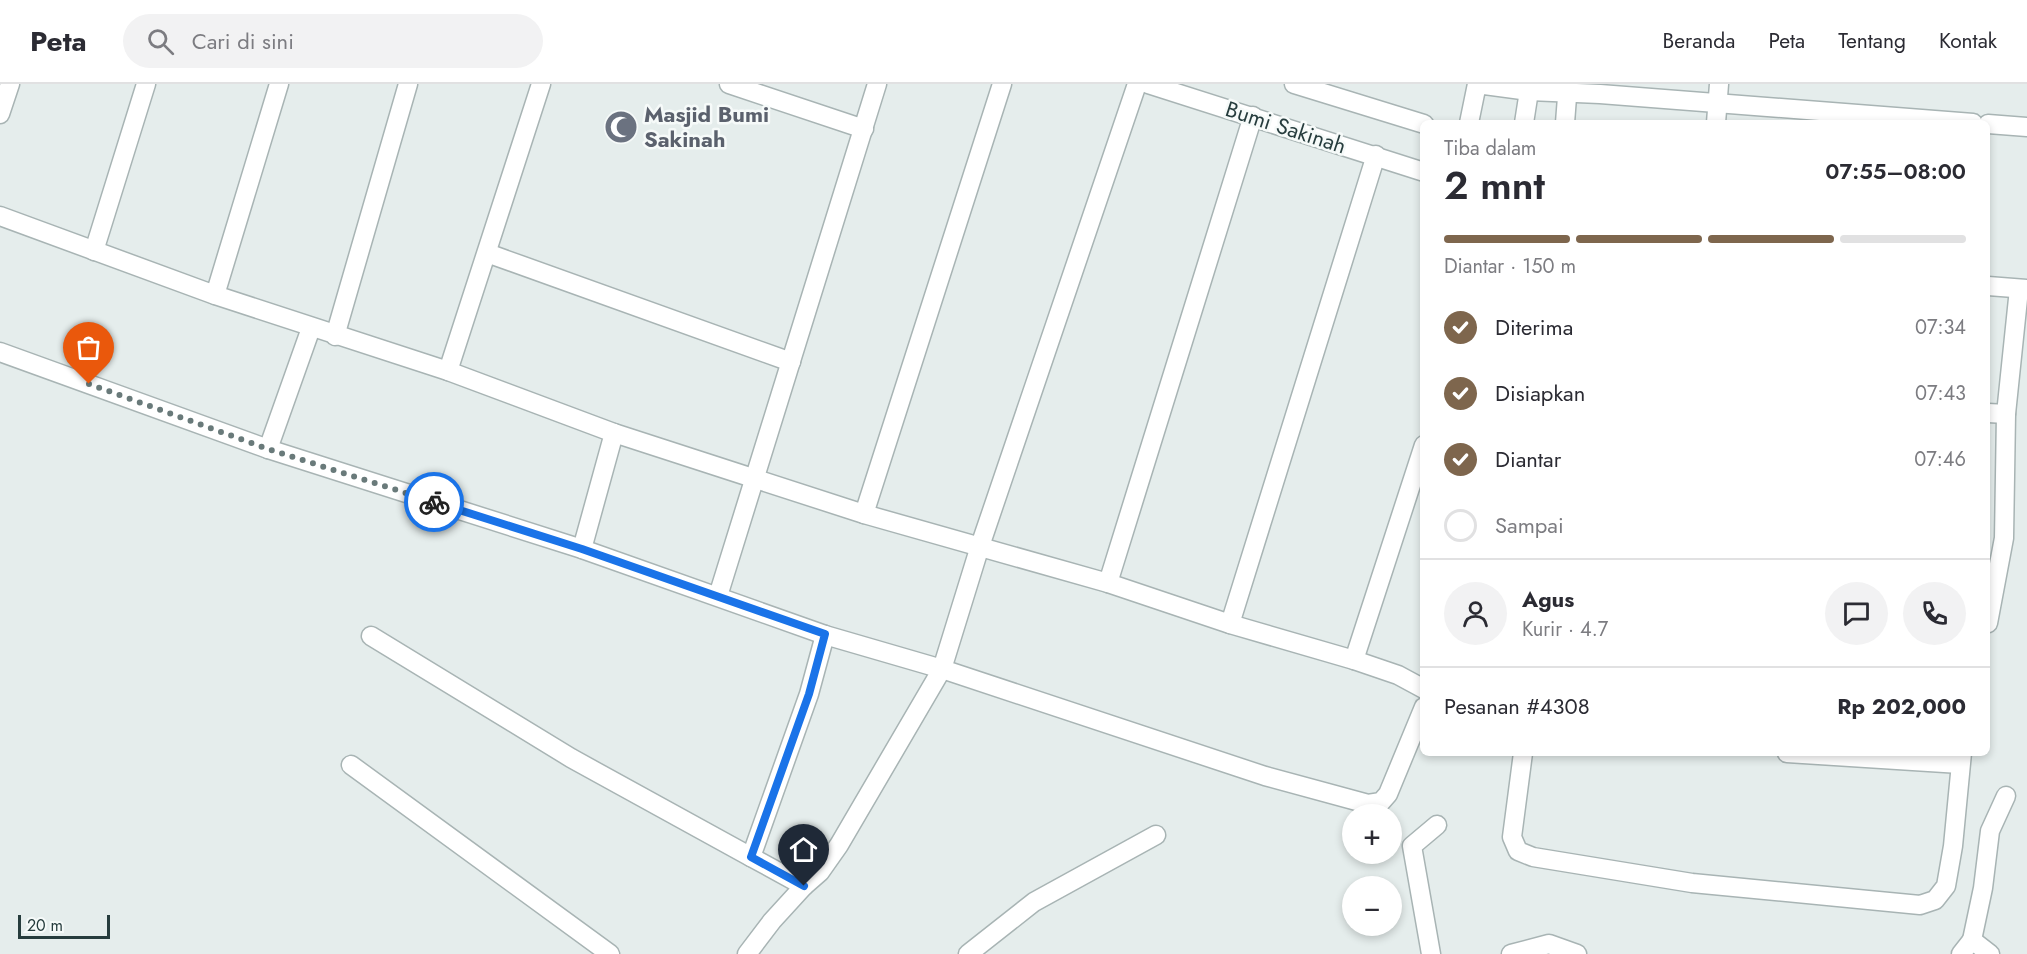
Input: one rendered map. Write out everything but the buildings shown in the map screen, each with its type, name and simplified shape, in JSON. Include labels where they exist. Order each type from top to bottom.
[{"type":"street","points":[[0,114],[10,84]]},
{"type":"street","points":[[94,251],[146,84]]},
{"type":"street","points":[[215,295],[279,84]]},
{"type":"street","points":[[335,336],[408,84]]},
{"type":"street","points":[[448,371],[542,84]]},
{"type":"street","points":[[729,84],[864,129]]},
{"type":"street","points":[[718,596],[877,84]]},
{"type":"street","points":[[864,513],[1002,84]]},
{"type":"street","points":[[747,954],[772,921],[820,872],[839,845],[942,669],[980,546],[1137,84]]},
{"type":"street","name":"Bumi Sakinah","points":[[1148,84],[1420,171]]},
{"type":"street","points":[[1294,84],[1420,123]]},
{"type":"street","points":[[1470,120],[1477,84],[1529,91],[1568,89],[1718,104],[1932,120]]},
{"type":"street","points":[[1716,120],[1719,84]]},
{"type":"street","points":[[1565,120],[1568,89]]},
{"type":"street","points":[[1524,120],[1529,91]]},
{"type":"street","points":[[1108,583],[1253,116]]},
{"type":"street","points":[[1990,124],[2027,127]]},
{"type":"street","points":[[1230,624],[1376,155]]},
{"type":"street","points":[[0,216],[215,295],[448,371],[614,433],[864,513],[1108,583],[1230,624],[1354,660],[1398,675],[1420,687]]},
{"type":"street","points":[[487,253],[791,362]]},
{"type":"street","points":[[1990,286],[2023,289],[2006,414],[1990,601]]},
{"type":"street","points":[[268,449],[311,328]]},
{"type":"street","points":[[0,352],[268,449],[582,549],[825,634],[942,669],[1266,776],[1368,804],[1381,802],[1388,794],[1420,717]]},
{"type":"street","points":[[1990,413],[2006,414]]},
{"type":"street","points":[[582,549],[614,433]]},
{"type":"street","points":[[1354,660],[1420,457]]},
{"type":"street","points":[[751,857],[809,694],[825,634]]},
{"type":"street","points":[[371,636],[580,764],[804,886]]},
{"type":"street","points":[[1523,756],[1512,837],[1518,851],[1533,857],[1692,883],[1920,905],[1935,900],[1946,886],[1953,846],[1961,759],[1874,756]]},
{"type":"street","points":[[351,765],[610,954]]},
{"type":"street","points":[[1990,954],[1967,947],[1983,888],[1990,831],[2006,796]]},
{"type":"street","points":[[1431,954],[1412,846],[1437,825]]},
{"type":"street","points":[[968,954],[1034,903],[1156,835]]},
{"type":"street","points":[[1511,954],[1549,945],[1577,954]]},
{"type":"way so far","points":[[89,384],[268,449],[434,502]]},
{"type":"place","name":"Masjid Bumi Sakinah","points":[[621,127]]},
{"type":"route","points":[[434,502],[582,549],[825,634],[809,694],[787,761],[751,857],[804,886]]}]
